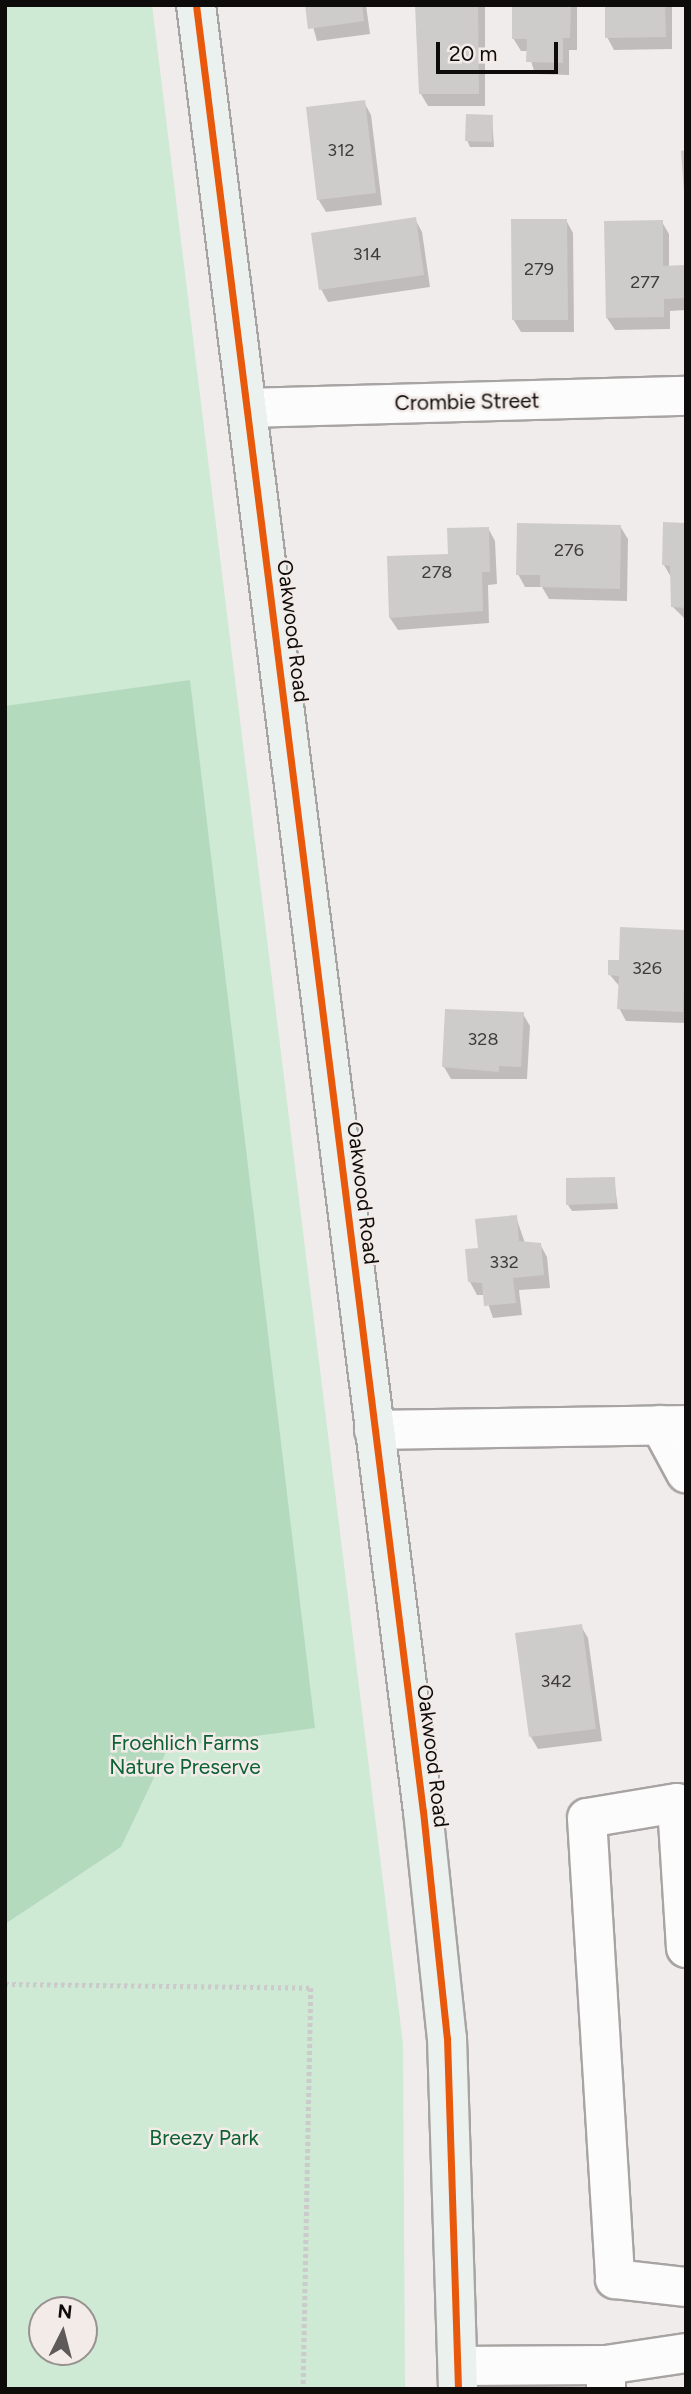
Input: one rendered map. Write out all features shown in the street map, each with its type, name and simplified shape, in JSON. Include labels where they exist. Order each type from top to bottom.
[{"type":"main road","name":"Oakwood Road","points":[[196,5],[447,2038],[458,2377]]},
{"type":"street","name":"Crombie Street","points":[[247,408],[686,396]]},
{"type":"street","points":[[374,1430],[673,1425],[686,1473]]},
{"type":"street","points":[[686,1948],[677,1803],[587,1818],[615,2279],[686,2287]]},
{"type":"street","points":[[458,2377],[607,2377],[686,2353]]},
{"type":"path","points":[[5,1984],[311,1988],[303,2389]]},
{"type":"green space","name":"Froehlich Farms Nature Preserve","points":[[5,5],[152,5],[403,2044],[405,2389],[5,2389]]},
{"type":"green space","points":[[190,680],[315,1728],[168,1748],[121,1847],[5,1924],[5,706]]},
{"type":"building","points":[[305,5],[362,5],[364,21],[308,29]]},
{"type":"building","points":[[415,5],[478,5],[479,94],[419,94]]},
{"type":"building","points":[[512,5],[571,5],[570,38],[563,38],[563,63],[526,62],[527,39],[512,39]]},
{"type":"building","points":[[605,5],[665,5],[666,37],[605,38]]},
{"type":"building","points":[[365,100],[376,193],[317,200],[306,107]]},
{"type":"building","points":[[466,114],[493,115],[492,142],[465,141]]},
{"type":"building","points":[[686,150],[686,192],[684,192],[681,151]]},
{"type":"building","points":[[416,217],[424,275],[319,290],[311,233]]},
{"type":"building","points":[[511,219],[567,219],[568,320],[512,320]]},
{"type":"building","points":[[663,220],[663,266],[684,265],[684,298],[664,299],[664,317],[606,318],[604,221]]},
{"type":"building","points":[[663,522],[686,523],[686,608],[671,607],[670,566],[662,565]]},
{"type":"building","points":[[517,523],[621,525],[620,589],[540,587],[540,575],[516,575]]},
{"type":"building","points":[[489,527],[490,572],[482,572],[483,611],[389,618],[387,556],[448,554],[447,528]]},
{"type":"building","points":[[620,927],[686,930],[683,1012],[617,1009],[619,976],[608,975],[608,960],[619,960]]},
{"type":"building","points":[[445,1009],[524,1012],[521,1067],[499,1066],[499,1072],[442,1067]]},
{"type":"building","points":[[615,1177],[616,1203],[566,1205],[566,1178]]},
{"type":"building","points":[[517,1215],[519,1241],[541,1243],[544,1275],[513,1278],[516,1303],[484,1306],[482,1283],[468,1282],[465,1249],[478,1248],[475,1219]]},
{"type":"building","points":[[582,1624],[596,1729],[529,1737],[515,1633]]},
{"type":"cycle path","points":[[196,5],[423,1811],[447,2038],[458,2389]]},
{"type":"park label","name":"Breezy Park","points":[[204,2138]]}]
